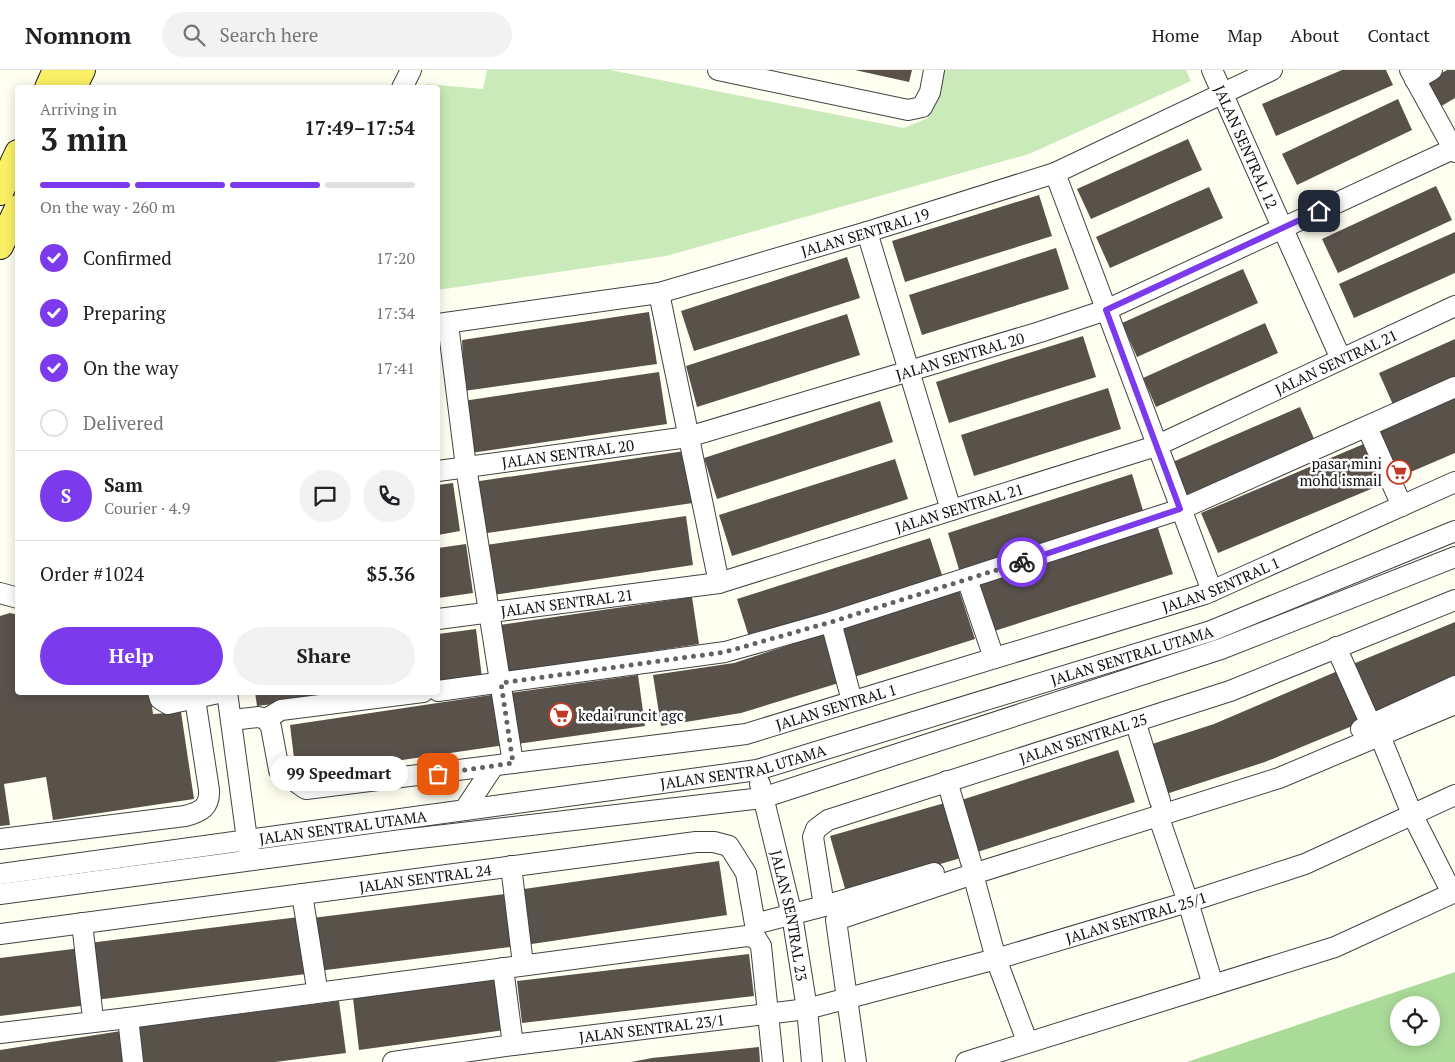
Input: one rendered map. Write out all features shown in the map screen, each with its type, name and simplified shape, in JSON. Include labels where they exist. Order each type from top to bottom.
[{"type":"main road","points":[[49,85],[56,70]]},
{"type":"main road","points":[[74,85],[82,70]]},
{"type":"main road","points":[[0,192],[15,160]]},
{"type":"main road","points":[[0,246],[15,214]]},
{"type":"street","points":[[404,85],[411,70]]},
{"type":"street","points":[[718,70],[908,110],[922,107],[930,92],[934,70]]},
{"type":"street","name":"JALAN SENTRAL 12","points":[[1212,70],[1342,359]]},
{"type":"street","name":"JALAN SENTRAL 19","points":[[443,324],[659,293],[867,232],[1055,173],[1272,70]]},
{"type":"street","points":[[1419,73],[1454,149]]},
{"type":"street","name":"JALAN SENTRAL 20","points":[[440,471],[688,437],[909,372],[1106,310],[1454,149]]},
{"type":"street","points":[[1055,173],[1212,591]]},
{"type":"street","points":[[867,232],[952,510]]},
{"type":"street","points":[[659,293],[719,583]]},
{"type":"street","name":"JALAN SENTRAL 21","points":[[440,619],[719,583],[1156,446],[1455,306]]},
{"type":"street","points":[[443,324],[513,763]]},
{"type":"street","points":[[440,691],[725,652],[831,622],[1180,509],[1455,387]]},
{"type":"street","points":[[1367,427],[1402,506]]},
{"type":"street","name":"JALAN SENTRAL 1","points":[[266,719],[271,727],[280,773],[306,790],[746,734],[1212,591],[1455,482]]},
{"type":"street","name":"JALAN SENTRAL UTAMA","points":[[0,874],[757,770],[1211,632],[1455,531]]},
{"type":"street","name":"JALAN SENTRAL UTAMA","points":[[0,894],[402,840],[762,798],[1221,649],[1455,557]]},
{"type":"street","points":[[967,579],[994,658]]},
{"type":"street","points":[[0,593],[15,597]]},
{"type":"street","name":"JALAN SENTRAL 25","points":[[824,906],[812,845],[816,829],[821,824],[947,781],[1230,691],[1455,600]]},
{"type":"street","points":[[831,622],[852,701]]},
{"type":"street","points":[[966,1062],[1335,947],[1453,892],[1412,814],[1376,730],[1336,647]]},
{"type":"street","points":[[1376,730],[1455,686]]},
{"type":"street","points":[[159,695],[160,699],[168,704],[212,695]]},
{"type":"street","points":[[226,695],[232,720],[249,860]]},
{"type":"street","points":[[232,720],[258,717],[266,719],[280,710],[399,695]]},
{"type":"street","points":[[0,840],[185,816],[201,810],[209,800],[195,699]]},
{"type":"street","points":[[856,1062],[849,999],[836,920],[972,868],[1159,808],[1281,763],[1455,704]]},
{"type":"street","points":[[1135,721],[1212,985]]},
{"type":"street","points":[[465,809],[493,767]]},
{"type":"street","name":"JALAN SENTRAL 23","points":[[757,770],[762,798],[792,915],[807,1009],[812,1062]]},
{"type":"street","points":[[947,781],[996,959],[1027,1042]]},
{"type":"street","name":"JALAN SENTRAL 25/1","points":[[807,1009],[996,959],[1188,902],[1316,860],[1455,795]]},
{"type":"street","name":"JALAN SENTRAL 24","points":[[0,934],[512,866],[714,842],[729,846],[746,873],[755,924]]},
{"type":"street","points":[[512,866],[522,956]]},
{"type":"street","points":[[0,1021],[522,956],[755,924],[972,868]]},
{"type":"street","points":[[302,894],[316,982]]},
{"type":"street","points":[[82,923],[92,1010]]},
{"type":"street","points":[[0,1033],[752,936],[759,941],[761,946],[773,1062]]},
{"type":"street","points":[[503,968],[503,1051]]},
{"type":"street","name":"JALAN SENTRAL 23/1","points":[[393,1062],[503,1051],[807,1009]]},
{"type":"street","points":[[128,1018],[133,1062]]},
{"type":"green space","points":[[487,70],[610,70],[904,128],[928,118],[939,70],[1186,70],[1191,81],[1029,154],[666,256],[440,290],[440,85],[483,89]]},
{"type":"green space","points":[[1455,972],[1455,1062],[1187,1062]]},
{"type":"building","points":[[855,70],[912,70],[909,82]]},
{"type":"building","points":[[1342,70],[1386,70],[1393,85],[1276,136],[1262,104]]},
{"type":"building","points":[[1447,70],[1455,70],[1455,98],[1438,108],[1424,83]]},
{"type":"building","points":[[1398,99],[1412,130],[1297,185],[1282,154]]},
{"type":"building","points":[[1188,139],[1202,170],[1091,219],[1077,189]]},
{"type":"building","points":[[1436,186],[1452,220],[1338,273],[1322,239]]},
{"type":"building","points":[[1209,187],[1223,218],[1110,268],[1096,237]]},
{"type":"building","points":[[1039,195],[1052,236],[905,282],[892,241]]},
{"type":"building","points":[[1455,232],[1455,273],[1354,318],[1339,284]]},
{"type":"building","points":[[1056,248],[1069,289],[922,335],[909,295]]},
{"type":"building","points":[[847,257],[860,298],[694,351],[681,311]]},
{"type":"building","points":[[1243,269],[1258,303],[1137,357],[1122,323]]},
{"type":"building","points":[[649,312],[657,364],[464,391],[462,340]]},
{"type":"building","points":[[847,314],[860,355],[697,407],[686,366]]},
{"type":"building","points":[[1265,323],[1278,353],[1156,407],[1143,378]]},
{"type":"building","points":[[1083,336],[1096,377],[949,423],[936,382]]},
{"type":"building","points":[[1455,339],[1455,380],[1394,407],[1379,373]]},
{"type":"building","points":[[659,372],[667,424],[471,453],[463,401]]},
{"type":"building","points":[[1108,388],[1121,429],[974,476],[961,435]]},
{"type":"building","points":[[1455,398],[1455,453],[1399,477],[1379,432]]},
{"type":"building","points":[[880,401],[893,442],[717,499],[704,458]]},
{"type":"building","points":[[1300,407],[1316,443],[1183,499],[1168,464]]},
{"type":"building","points":[[1366,443],[1383,484],[1218,553],[1201,513]]},
{"type":"building","points":[[685,451],[693,503],[480,534],[473,482]]},
{"type":"building","points":[[895,459],[908,499],[732,556],[719,515]]},
{"type":"building","points":[[1132,474],[1145,517],[961,576],[948,533]]},
{"type":"building","points":[[453,483],[460,531],[440,535],[440,485]]},
{"type":"building","points":[[686,516],[693,565],[493,595],[486,545]]},
{"type":"building","points":[[1157,525],[1173,574],[988,633],[972,584]]},
{"type":"building","points":[[930,538],[943,578],[750,640],[737,599]]},
{"type":"building","points":[[466,544],[473,593],[440,598],[440,548]]},
{"type":"building","points":[[959,590],[975,639],[851,678],[836,629]]},
{"type":"building","points":[[692,597],[699,644],[506,673],[499,625]]},
{"type":"building","points":[[10,613],[15,614],[15,695],[150,695],[153,714],[181,712],[194,799],[53,820],[46,777],[4,784],[10,825],[0,826],[0,616]]},
{"type":"building","points":[[1455,622],[1455,680],[1369,716],[1348,666]]},
{"type":"building","points":[[476,629],[482,678],[440,684],[440,634]]},
{"type":"building","points":[[826,633],[842,682],[741,713],[661,726],[653,675],[734,663]]},
{"type":"building","points":[[1340,670],[1362,722],[1265,762],[1166,794],[1149,745],[1214,724]]},
{"type":"building","points":[[638,675],[645,726],[517,744],[510,693]]},
{"type":"building","points":[[498,694],[505,745],[313,773],[294,758],[290,725]]},
{"type":"building","points":[[255,695],[347,695],[257,706]]},
{"type":"building","points":[[1118,750],[1135,802],[971,854],[955,802]]},
{"type":"building","points":[[948,802],[964,857],[846,892],[830,836]]},
{"type":"building","points":[[719,861],[727,915],[525,945],[517,890]]},
{"type":"building","points":[[505,894],[511,947],[318,971],[312,918]]},
{"type":"building","points":[[299,917],[306,974],[95,1000],[89,943]]},
{"type":"building","points":[[81,948],[88,1005],[0,1016],[0,958]]},
{"type":"building","points":[[749,954],[754,996],[522,1023],[517,981]]},
{"type":"building","points":[[499,978],[505,1030],[359,1050],[353,998]]},
{"type":"building","points":[[339,1001],[346,1053],[275,1062],[143,1062],[138,1027]]},
{"type":"building","points":[[121,1031],[126,1062],[0,1062],[0,1050]]},
{"type":"building","points":[[759,1047],[760,1062],[631,1062],[652,1058]]},
{"type":"way so far","points":[[438,774],[513,763],[501,683],[725,652],[831,622],[1022,562]]},
{"type":"place","name":"pasar mini mohd ismail","points":[[1399,472]]},
{"type":"place","name":"kedai runcit agc","points":[[561,715]]},
{"type":"place","name":"99 Speedmart","points":[[438,774]]},
{"type":"route","points":[[1022,562],[1180,509],[1106,310],[1319,211]]}]
